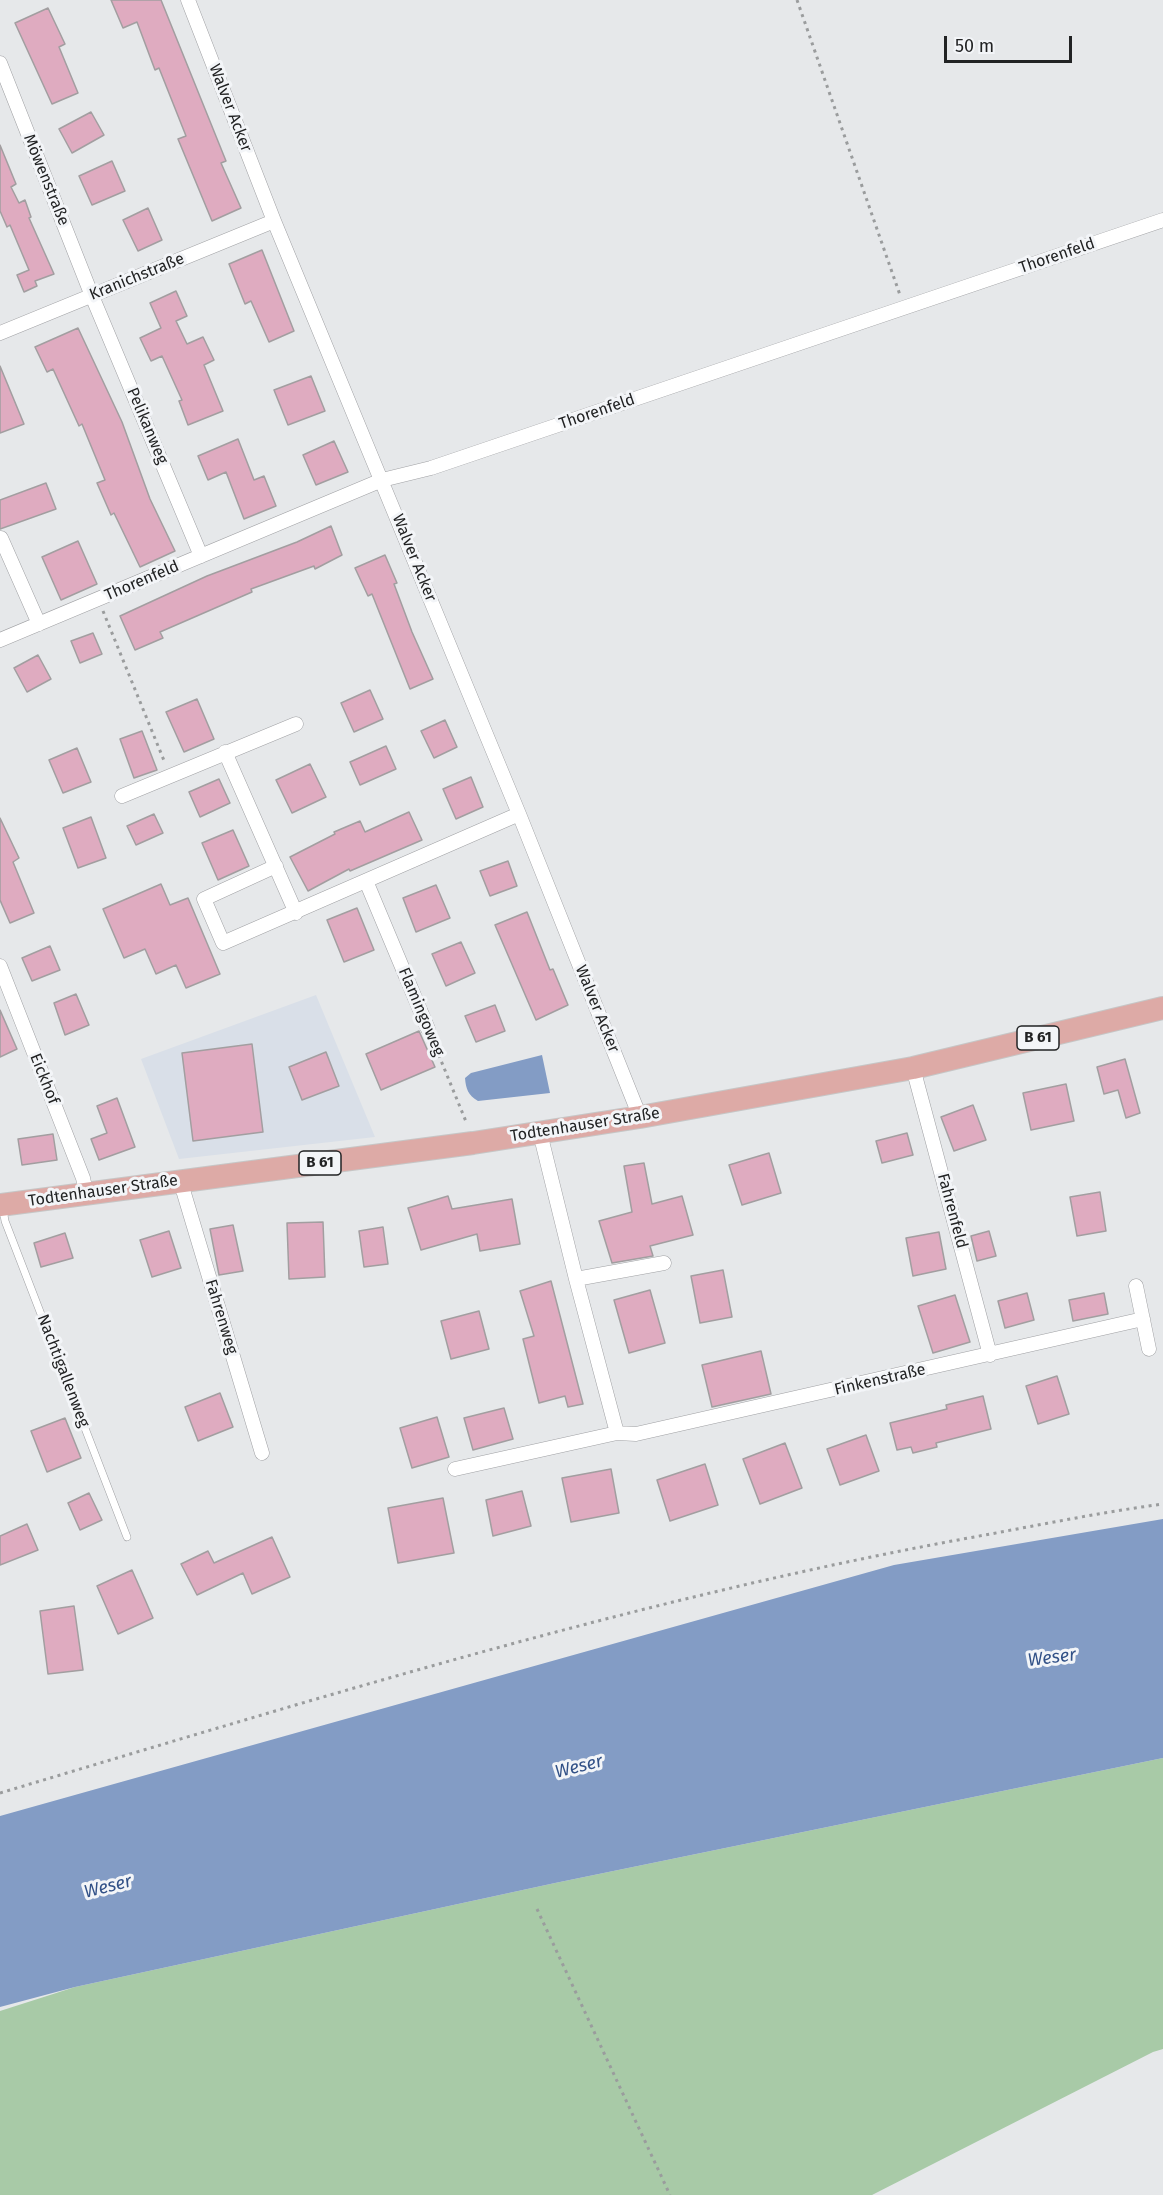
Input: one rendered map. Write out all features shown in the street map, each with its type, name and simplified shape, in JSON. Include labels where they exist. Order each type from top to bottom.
[{"type":"main road","name":"Todtenhauser Straße","points":[[1,1205],[86,1192],[473,1143],[640,1117],[913,1068],[1163,1008]]},
{"type":"street","name":"Walver Acker","points":[[188,0],[274,221],[519,814],[640,1117]]},
{"type":"street","name":"Möwenstraße","points":[[0,63],[92,296]]},
{"type":"street","name":"Thorenfeld","points":[[0,640],[382,480],[431,468],[1163,219]]},
{"type":"street","name":"Kranichstraße","points":[[0,333],[274,221]]},
{"type":"street","name":"Pelikanweg","points":[[92,296],[201,556]]},
{"type":"street","points":[[1,538],[39,624]]},
{"type":"street","points":[[122,796],[296,724]]},
{"type":"street","points":[[225,752],[296,913]]},
{"type":"street","points":[[276,866],[204,899],[223,943],[519,814]]},
{"type":"street","name":"Flamingoweg","points":[[366,881],[428,1029]]},
{"type":"street","name":"Eickhof","points":[[0,966],[84,1178],[86,1192]]},
{"type":"street","name":"Fahrenfeld","points":[[913,1068],[990,1355]]},
{"type":"street","points":[[540,1133],[617,1433]]},
{"type":"street","name":"Fahrenweg","points":[[180,1180],[262,1453]]},
{"type":"street","points":[[576,1279],[664,1263]]},
{"type":"street","points":[[1136,1286],[1149,1349]]},
{"type":"street","name":"Finkenstraße","points":[[455,1469],[617,1433],[636,1434],[1143,1319]]},
{"type":"lane","name":"Nachtigallenweg","points":[[1,1205],[5,1221],[128,1537]]},
{"type":"path","points":[[797,0],[905,308]]},
{"type":"path","points":[[99,599],[170,776]]},
{"type":"path","name":"Flamingoweg","points":[[428,1029],[473,1143]]},
{"type":"path","points":[[0,1793],[513,1642],[728,1588],[821,1566],[929,1545],[1163,1504]]},
{"type":"path","points":[[537,1909],[670,2195]]},
{"type":"shaded area","points":[[316,995],[375,1137],[179,1159],[141,1059]]},
{"type":"green space","points":[[1163,1758],[1163,2049],[1153,2052],[872,2195],[0,2195],[0,2011],[75,1987],[555,1883]]},
{"type":"water","points":[[542,1055],[550,1093],[478,1101],[468,1091],[465,1078],[471,1073]]},
{"type":"water","name":"Weser","points":[[1163,1519],[1163,1758],[555,1883],[75,1987],[0,2007],[0,1816],[894,1565]]},
{"type":"building","points":[[111,0],[161,0],[226,161],[221,163],[241,208],[212,221],[178,139],[186,136],[159,68],[155,70],[137,22],[123,28]]},
{"type":"building","points":[[48,8],[65,44],[59,47],[78,93],[52,104],[15,23]]},
{"type":"building","points":[[91,112],[104,135],[72,153],[59,129]]},
{"type":"building","points":[[0,145],[16,184],[11,187],[19,203],[25,200],[31,217],[29,218],[54,274],[35,281],[37,286],[24,292],[17,275],[29,270],[10,225],[7,227],[0,211]]},
{"type":"building","points":[[112,161],[125,191],[92,205],[79,176]]},
{"type":"building","points":[[148,208],[162,240],[138,251],[123,220]]},
{"type":"building","points":[[262,250],[294,331],[269,342],[251,301],[245,304],[229,264]]},
{"type":"building","points":[[176,291],[187,316],[176,321],[187,344],[203,337],[214,360],[204,365],[223,411],[188,425],[179,401],[182,400],[162,356],[151,361],[140,338],[161,328],[150,303]]},
{"type":"building","points":[[78,328],[122,422],[150,499],[175,551],[140,567],[114,513],[111,515],[97,483],[105,480],[82,424],[79,426],[53,369],[47,372],[35,347]]},
{"type":"building","points":[[0,366],[24,424],[0,433]]},
{"type":"building","points":[[311,376],[325,411],[288,425],[274,390]]},
{"type":"building","points":[[238,439],[254,480],[264,476],[276,506],[244,519],[226,472],[208,480],[198,456]]},
{"type":"building","points":[[334,441],[348,472],[316,485],[303,455]]},
{"type":"building","points":[[46,483],[56,509],[0,529],[0,500]]},
{"type":"building","points":[[331,526],[342,555],[315,569],[314,566],[251,589],[252,592],[160,632],[163,638],[135,650],[120,616],[207,576],[297,542]]},
{"type":"building","points":[[78,541],[97,584],[61,600],[42,557]]},
{"type":"building","points":[[385,555],[397,583],[394,584],[412,632],[433,679],[410,689],[372,594],[368,596],[355,568]]},
{"type":"building","points":[[93,633],[102,654],[80,663],[71,641]]},
{"type":"building","points":[[38,655],[51,679],[27,692],[14,668]]},
{"type":"building","points":[[370,690],[383,719],[354,732],[341,703]]},
{"type":"building","points":[[197,699],[214,739],[184,752],[166,712]]},
{"type":"building","points":[[445,720],[457,747],[434,758],[421,731]]},
{"type":"building","points":[[142,731],[157,770],[134,778],[120,739]]},
{"type":"building","points":[[386,746],[396,769],[360,785],[350,762]]},
{"type":"building","points":[[77,748],[91,782],[63,793],[49,760]]},
{"type":"building","points":[[310,764],[326,797],[292,813],[276,780]]},
{"type":"building","points":[[471,777],[483,807],[456,819],[443,789]]},
{"type":"building","points":[[219,779],[230,803],[200,817],[189,792]]},
{"type":"building","points":[[409,812],[422,840],[350,871],[349,869],[308,891],[290,857],[335,834],[334,832],[360,821],[365,832]]},
{"type":"building","points":[[154,814],[163,833],[136,845],[127,826]]},
{"type":"building","points":[[91,817],[106,858],[78,868],[63,828]]},
{"type":"building","points":[[0,818],[19,858],[13,862],[34,913],[10,923],[0,900]]},
{"type":"building","points":[[233,830],[249,866],[218,880],[202,843]]},
{"type":"building","points":[[508,861],[517,886],[490,896],[480,871]]},
{"type":"building","points":[[161,884],[170,905],[188,898],[220,974],[186,988],[176,965],[156,974],[145,949],[124,958],[103,909]]},
{"type":"building","points":[[436,885],[450,918],[416,932],[403,898]]},
{"type":"building","points":[[357,908],[374,950],[344,962],[327,920]]},
{"type":"building","points":[[527,912],[550,970],[553,969],[568,1005],[536,1020],[495,925]]},
{"type":"building","points":[[461,942],[475,973],[446,986],[432,954]]},
{"type":"building","points":[[50,946],[60,970],[32,981],[22,958]]},
{"type":"building","points":[[76,994],[89,1025],[65,1035],[54,1003]]},
{"type":"building","points":[[495,1005],[505,1031],[476,1042],[465,1016]]},
{"type":"building","points":[[0,1010],[17,1049],[0,1057]]},
{"type":"building","points":[[419,1031],[435,1067],[381,1090],[366,1054]]},
{"type":"building","points":[[252,1044],[263,1132],[193,1141],[182,1053]]},
{"type":"building","points":[[326,1052],[339,1086],[302,1100],[289,1067]]},
{"type":"building","points":[[1125,1059],[1140,1113],[1126,1118],[1118,1090],[1104,1094],[1097,1067]]},
{"type":"building","points":[[1066,1084],[1074,1121],[1031,1130],[1023,1093]]},
{"type":"building","points":[[117,1098],[135,1147],[99,1160],[91,1139],[107,1133],[97,1106]]},
{"type":"building","points":[[973,1105],[986,1140],[954,1151],[941,1117]]},
{"type":"building","points":[[907,1133],[913,1155],[882,1163],[876,1141]]},
{"type":"building","points":[[53,1134],[57,1160],[22,1165],[18,1139]]},
{"type":"building","points":[[769,1153],[781,1193],[742,1205],[729,1165]]},
{"type":"building","points":[[644,1163],[652,1204],[682,1196],[693,1235],[650,1246],[653,1256],[612,1263],[599,1221],[632,1212],[624,1166]]},
{"type":"building","points":[[1100,1192],[1106,1231],[1077,1236],[1070,1197]]},
{"type":"building","points":[[448,1196],[452,1209],[512,1199],[520,1244],[480,1251],[477,1234],[421,1250],[408,1208]]},
{"type":"building","points":[[323,1222],[325,1277],[289,1279],[287,1223]]},
{"type":"building","points":[[233,1225],[243,1271],[219,1275],[210,1229]]},
{"type":"building","points":[[383,1227],[388,1264],[364,1267],[359,1231]]},
{"type":"building","points":[[169,1231],[181,1268],[152,1277],[140,1240]]},
{"type":"building","points":[[989,1231],[996,1256],[977,1261],[971,1236]]},
{"type":"building","points":[[939,1232],[946,1269],[913,1276],[906,1238]]},
{"type":"building","points":[[65,1233],[73,1258],[41,1267],[34,1243]]},
{"type":"building","points":[[723,1270],[732,1317],[700,1323],[691,1276]]},
{"type":"building","points":[[551,1281],[583,1404],[568,1407],[565,1396],[539,1403],[523,1339],[534,1336],[520,1291]]},
{"type":"building","points":[[650,1290],[665,1343],[629,1353],[614,1300]]},
{"type":"building","points":[[1027,1293],[1034,1320],[1005,1328],[998,1301]]},
{"type":"building","points":[[1104,1293],[1108,1314],[1073,1321],[1069,1300]]},
{"type":"building","points":[[955,1295],[970,1342],[933,1353],[918,1306]]},
{"type":"building","points":[[479,1311],[489,1349],[451,1359],[441,1321]]},
{"type":"building","points":[[761,1351],[771,1394],[712,1407],[702,1365]]},
{"type":"building","points":[[1057,1376],[1069,1414],[1038,1424],[1026,1386]]},
{"type":"building","points":[[220,1393],[233,1427],[198,1441],[185,1407]]},
{"type":"building","points":[[983,1396],[991,1429],[936,1443],[937,1447],[913,1453],[911,1447],[897,1450],[890,1423],[947,1409],[946,1405]]},
{"type":"building","points":[[504,1408],[513,1439],[473,1450],[464,1418]]},
{"type":"building","points":[[437,1417],[449,1457],[412,1468],[400,1428]]},
{"type":"building","points":[[65,1418],[81,1458],[47,1472],[31,1431]]},
{"type":"building","points":[[866,1435],[879,1471],[840,1485],[827,1449]]},
{"type":"building","points":[[785,1443],[802,1488],[760,1504],[743,1459]]},
{"type":"building","points":[[705,1464],[718,1505],[670,1521],[657,1480]]},
{"type":"building","points":[[611,1469],[619,1513],[571,1522],[562,1478]]},
{"type":"building","points":[[522,1491],[531,1526],[493,1536],[486,1500]]},
{"type":"building","points":[[89,1493],[102,1520],[80,1530],[68,1503]]},
{"type":"building","points":[[443,1498],[454,1553],[398,1563],[388,1508]]},
{"type":"building","points":[[27,1524],[38,1550],[0,1565],[0,1536]]},
{"type":"building","points":[[272,1537],[290,1577],[252,1594],[243,1573],[197,1595],[181,1564],[208,1551],[214,1563]]},
{"type":"building","points":[[132,1570],[153,1618],[118,1634],[97,1586]]},
{"type":"building","points":[[74,1606],[83,1670],[48,1674],[40,1611]]}]
